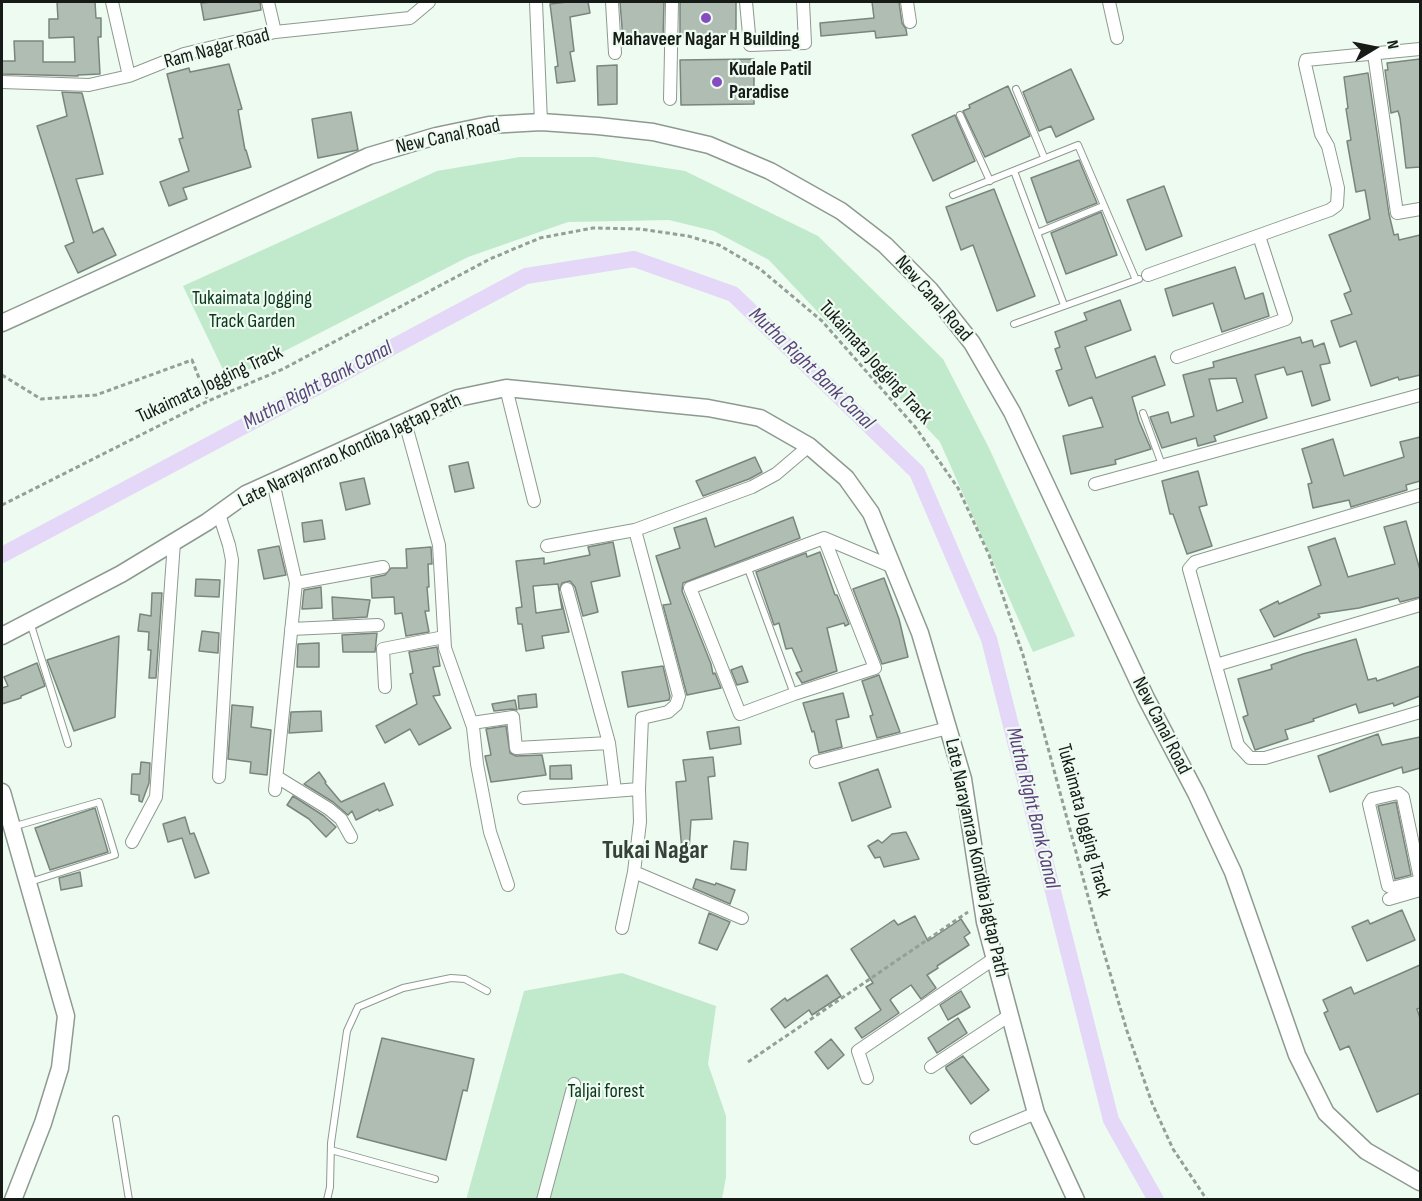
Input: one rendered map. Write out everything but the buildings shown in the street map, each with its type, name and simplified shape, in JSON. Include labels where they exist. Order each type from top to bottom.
[{"type":"street","points":[[112,2],[129,76]]},
{"type":"street","points":[[268,2],[276,32]]},
{"type":"street","name":"Ram Nagar Road","points":[[2,82],[89,85],[129,76],[184,54],[276,32],[410,18],[429,2]]},
{"type":"street","points":[[536,2],[541,122]]},
{"type":"street","points":[[612,2],[615,53]]},
{"type":"street","points":[[670,99],[672,2]]},
{"type":"street","points":[[746,2],[750,45],[805,44],[803,2]]},
{"type":"street","points":[[907,2],[910,22]]},
{"type":"street","points":[[1109,2],[1117,38]]},
{"type":"street","points":[[1142,278],[1330,210],[1337,204],[1338,188],[1328,146],[1321,134],[1306,60],[1420,49]]},
{"type":"street","points":[[1374,54],[1398,213],[1420,209]]},
{"type":"street","name":"New Canal Road","points":[[2,323],[369,156],[436,136],[489,125],[541,122],[653,132],[709,145],[770,171],[840,211],[885,245],[930,290],[972,343],[1012,412],[1146,698],[1196,793],[1233,872],[1297,1055],[1326,1113],[1366,1151],[1420,1182]]},
{"type":"street","points":[[1177,357],[1286,319],[1259,236]]},
{"type":"street","points":[[506,388],[534,501]]},
{"type":"street","name":"Late Narayanrao Kondiba Jagtap Path","points":[[2,636],[121,574],[219,514],[246,494],[458,398],[506,388],[718,410],[760,418],[809,446],[846,478],[871,513],[920,633],[963,779],[982,903],[1036,1113],[1076,1200]]},
{"type":"street","points":[[1095,484],[1420,395]]},
{"type":"street","points":[[405,422],[439,545],[445,648],[472,723],[490,832],[508,885]]},
{"type":"street","points":[[547,546],[635,530],[752,487],[776,474],[809,446]]},
{"type":"street","points":[[273,482],[296,583],[276,783],[329,808],[341,819],[351,837]]},
{"type":"street","points":[[1420,495],[1195,562],[1189,569],[1238,745],[1250,758],[1265,758],[1420,712]]},
{"type":"street","points":[[219,514],[232,560],[219,777]]},
{"type":"street","points":[[622,928],[634,872],[640,822],[642,717],[668,712],[676,705],[679,696],[635,530]]},
{"type":"street","points":[[824,538],[875,669],[794,694],[740,714],[690,588],[824,538],[893,567]]},
{"type":"street","points":[[132,842],[156,797],[174,542]]},
{"type":"street","points":[[296,583],[383,567]]},
{"type":"street","points":[[567,589],[609,743],[615,791]]},
{"type":"street","points":[[1216,665],[1420,605]]},
{"type":"street","points":[[291,629],[378,625]]},
{"type":"street","points":[[386,687],[383,649],[444,637]]},
{"type":"street","points":[[472,723],[513,717],[516,748],[609,743]]},
{"type":"street","points":[[816,762],[948,728]]},
{"type":"street","points":[[524,798],[639,789]]},
{"type":"street","points":[[2,792],[66,1016],[60,1068],[44,1123],[13,1200]]},
{"type":"street","points":[[1398,794],[1403,797],[1420,880],[1392,888],[1388,886],[1370,804],[1372,799],[1398,794]]},
{"type":"street","points":[[634,872],[742,918]]},
{"type":"street","points":[[1389,899],[1420,890]]},
{"type":"street","points":[[867,1078],[858,1051],[995,958]]},
{"type":"street","points":[[931,1067],[1010,1016]]},
{"type":"street","points":[[543,1200],[574,1084]]},
{"type":"street","points":[[976,1138],[1036,1113]]},
{"type":"lane","points":[[1016,89],[1044,157]]},
{"type":"lane","points":[[960,115],[990,181]]},
{"type":"lane","points":[[953,195],[1078,145],[1103,206],[1142,278],[1014,324]]},
{"type":"lane","points":[[1014,171],[1064,305]]},
{"type":"lane","points":[[1037,233],[1103,206]]},
{"type":"lane","points":[[1143,413],[1162,466]]},
{"type":"lane","points":[[747,566],[794,694]]},
{"type":"lane","points":[[30,622],[68,744]]},
{"type":"lane","points":[[12,827],[99,802],[115,855],[28,883]]},
{"type":"lane","points":[[327,1200],[330,1187],[331,1150],[347,1031],[358,1006],[403,988],[451,978],[465,979],[487,991]]},
{"type":"lane","points":[[116,1119],[129,1200]]},
{"type":"lane","points":[[331,1150],[435,1179]]},
{"type":"path","name":"Tukaimata Jogging Track","points":[[2,505],[208,400],[283,369],[490,259],[540,238],[593,228],[640,229],[679,234],[719,245],[760,269],[822,321],[916,428],[958,488],[990,555],[1023,655],[1093,915],[1127,1031],[1152,1102],[1173,1149],[1207,1200]]},
{"type":"path","points":[[2,375],[41,399],[85,396],[96,395],[192,360],[208,400]]},
{"type":"path","points":[[748,1062],[982,903]]},
{"type":"green space","name":"Tukaimata Jogging Track Garden","points":[[520,157],[595,157],[685,171],[818,236],[943,359],[989,448],[1075,636],[1033,652],[940,442],[769,260],[714,231],[669,220],[568,222],[468,257],[228,380],[183,286],[437,171]]},
{"type":"green space","name":"Taljai forest","points":[[622,973],[716,1006],[708,1064],[726,1116],[726,1177],[722,1199],[466,1200],[524,991]]},
{"type":"waterway","name":"Mutha Right Bank Canal","points":[[2,555],[526,276],[634,259],[733,294],[917,472],[989,639],[1111,1120],[1156,1200]]},
{"type":"place","name":"Mahaveer Nagar H Building","points":[[706,18]]},
{"type":"place","name":"Kudale Patil Paradise","points":[[717,82]]},
{"type":"district","name":"Tukai Nagar","points":[[655,851]]}]
